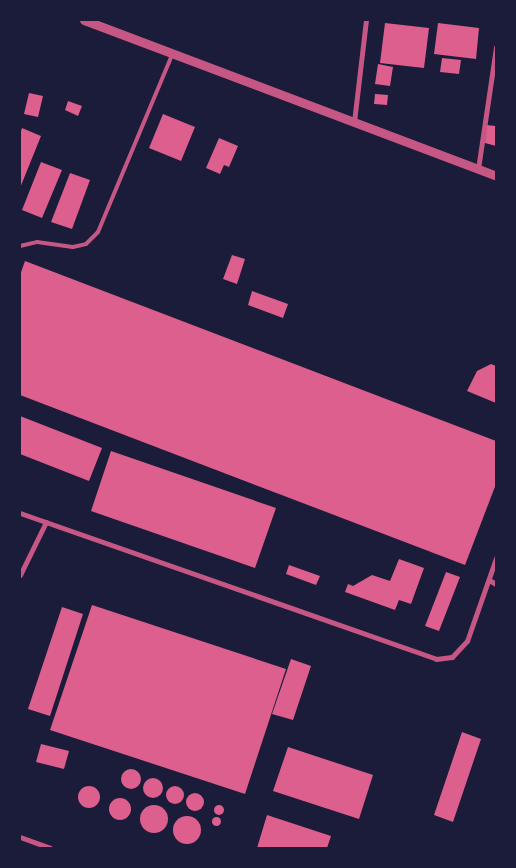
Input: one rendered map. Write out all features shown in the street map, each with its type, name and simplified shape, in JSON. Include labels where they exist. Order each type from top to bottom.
[{"type":"street","points":[[84,20],[496,176]]},
{"type":"street","points":[[354,122],[366,20]]},
{"type":"street","points":[[478,169],[496,46]]},
{"type":"street","points":[[20,513],[436,660],[452,657],[463,648],[496,558]]},
{"type":"street","points":[[20,575],[46,522]]},
{"type":"street","points":[[489,580],[496,584]]},
{"type":"street","points":[[20,837],[50,848]]},
{"type":"lane","points":[[20,246],[37,242],[73,248],[86,244],[98,232],[173,53]]},
{"type":"building","points":[[385,23],[429,28],[424,68],[380,63]]},
{"type":"building","points":[[438,23],[479,28],[476,59],[434,54]]},
{"type":"building","points":[[442,58],[461,60],[459,74],[440,72]]},
{"type":"building","points":[[378,64],[393,67],[390,86],[375,84]]},
{"type":"building","points":[[29,93],[43,96],[38,117],[24,114]]},
{"type":"building","points":[[375,94],[388,95],[387,105],[374,104]]},
{"type":"building","points":[[68,101],[82,106],[78,116],[65,110]]},
{"type":"building","points":[[163,114],[195,127],[181,161],[149,148]]},
{"type":"building","points":[[486,125],[496,126],[496,146],[485,143]]},
{"type":"building","points":[[22,128],[41,136],[20,188],[20,134]]},
{"type":"building","points":[[219,138],[238,146],[229,167],[224,165],[220,174],[206,168]]},
{"type":"building","points":[[41,162],[62,170],[42,218],[22,210]]},
{"type":"building","points":[[70,173],[90,180],[72,229],[51,222]]},
{"type":"building","points":[[232,255],[245,259],[237,284],[223,279]]},
{"type":"building","points":[[25,261],[496,441],[496,484],[465,565],[20,395],[20,275]]},
{"type":"building","points":[[252,291],[288,304],[283,318],[248,305]]},
{"type":"building","points":[[491,364],[496,366],[496,403],[467,391],[477,371]]},
{"type":"building","points":[[20,416],[102,448],[89,481],[20,454]]},
{"type":"building","points":[[111,451],[276,508],[255,568],[91,511]]},
{"type":"building","points":[[399,559],[424,568],[411,604],[399,600],[395,610],[345,592],[348,584],[353,586],[372,575],[390,581]]},
{"type":"building","points":[[289,565],[320,576],[316,585],[286,574]]},
{"type":"building","points":[[446,572],[460,577],[439,631],[425,626]]},
{"type":"building","points":[[92,605],[286,669],[245,794],[50,730]]},
{"type":"building","points":[[62,607],[83,614],[50,716],[28,709]]},
{"type":"building","points":[[291,659],[311,666],[293,720],[272,714]]},
{"type":"building","points":[[462,732],[481,739],[453,822],[434,815]]},
{"type":"building","points":[[41,744],[69,751],[64,769],[36,762]]},
{"type":"building","points":[[288,747],[373,775],[359,819],[273,791]]},
{"type":"building","points":[[131,769],[138,772],[141,779],[138,786],[131,789],[124,786],[121,779],[124,772]]},
{"type":"building","points":[[153,778],[160,781],[163,788],[160,795],[153,798],[146,795],[143,788],[146,781]]},
{"type":"building","points":[[89,786],[97,789],[100,797],[97,805],[89,808],[81,805],[78,797],[81,789]]},
{"type":"building","points":[[175,786],[183,791],[184,795],[179,803],[175,804],[167,799],[166,795],[171,787]]},
{"type":"building","points":[[195,793],[201,796],[204,802],[201,808],[195,811],[189,808],[186,802],[189,796]]},
{"type":"building","points":[[120,798],[128,801],[131,809],[128,817],[120,820],[112,817],[109,809],[112,801]]},
{"type":"building","points":[[154,805],[164,809],[168,819],[164,829],[154,833],[144,829],[140,819],[144,809]]},
{"type":"building","points":[[219,805],[224,810],[219,815],[214,810]]},
{"type":"building","points":[[267,815],[331,836],[327,848],[257,848]]},
{"type":"building","points":[[187,816],[197,820],[201,830],[197,840],[187,844],[177,840],[173,830],[177,820]]},
{"type":"building","points":[[216,816],[221,821],[216,826],[211,821]]}]
